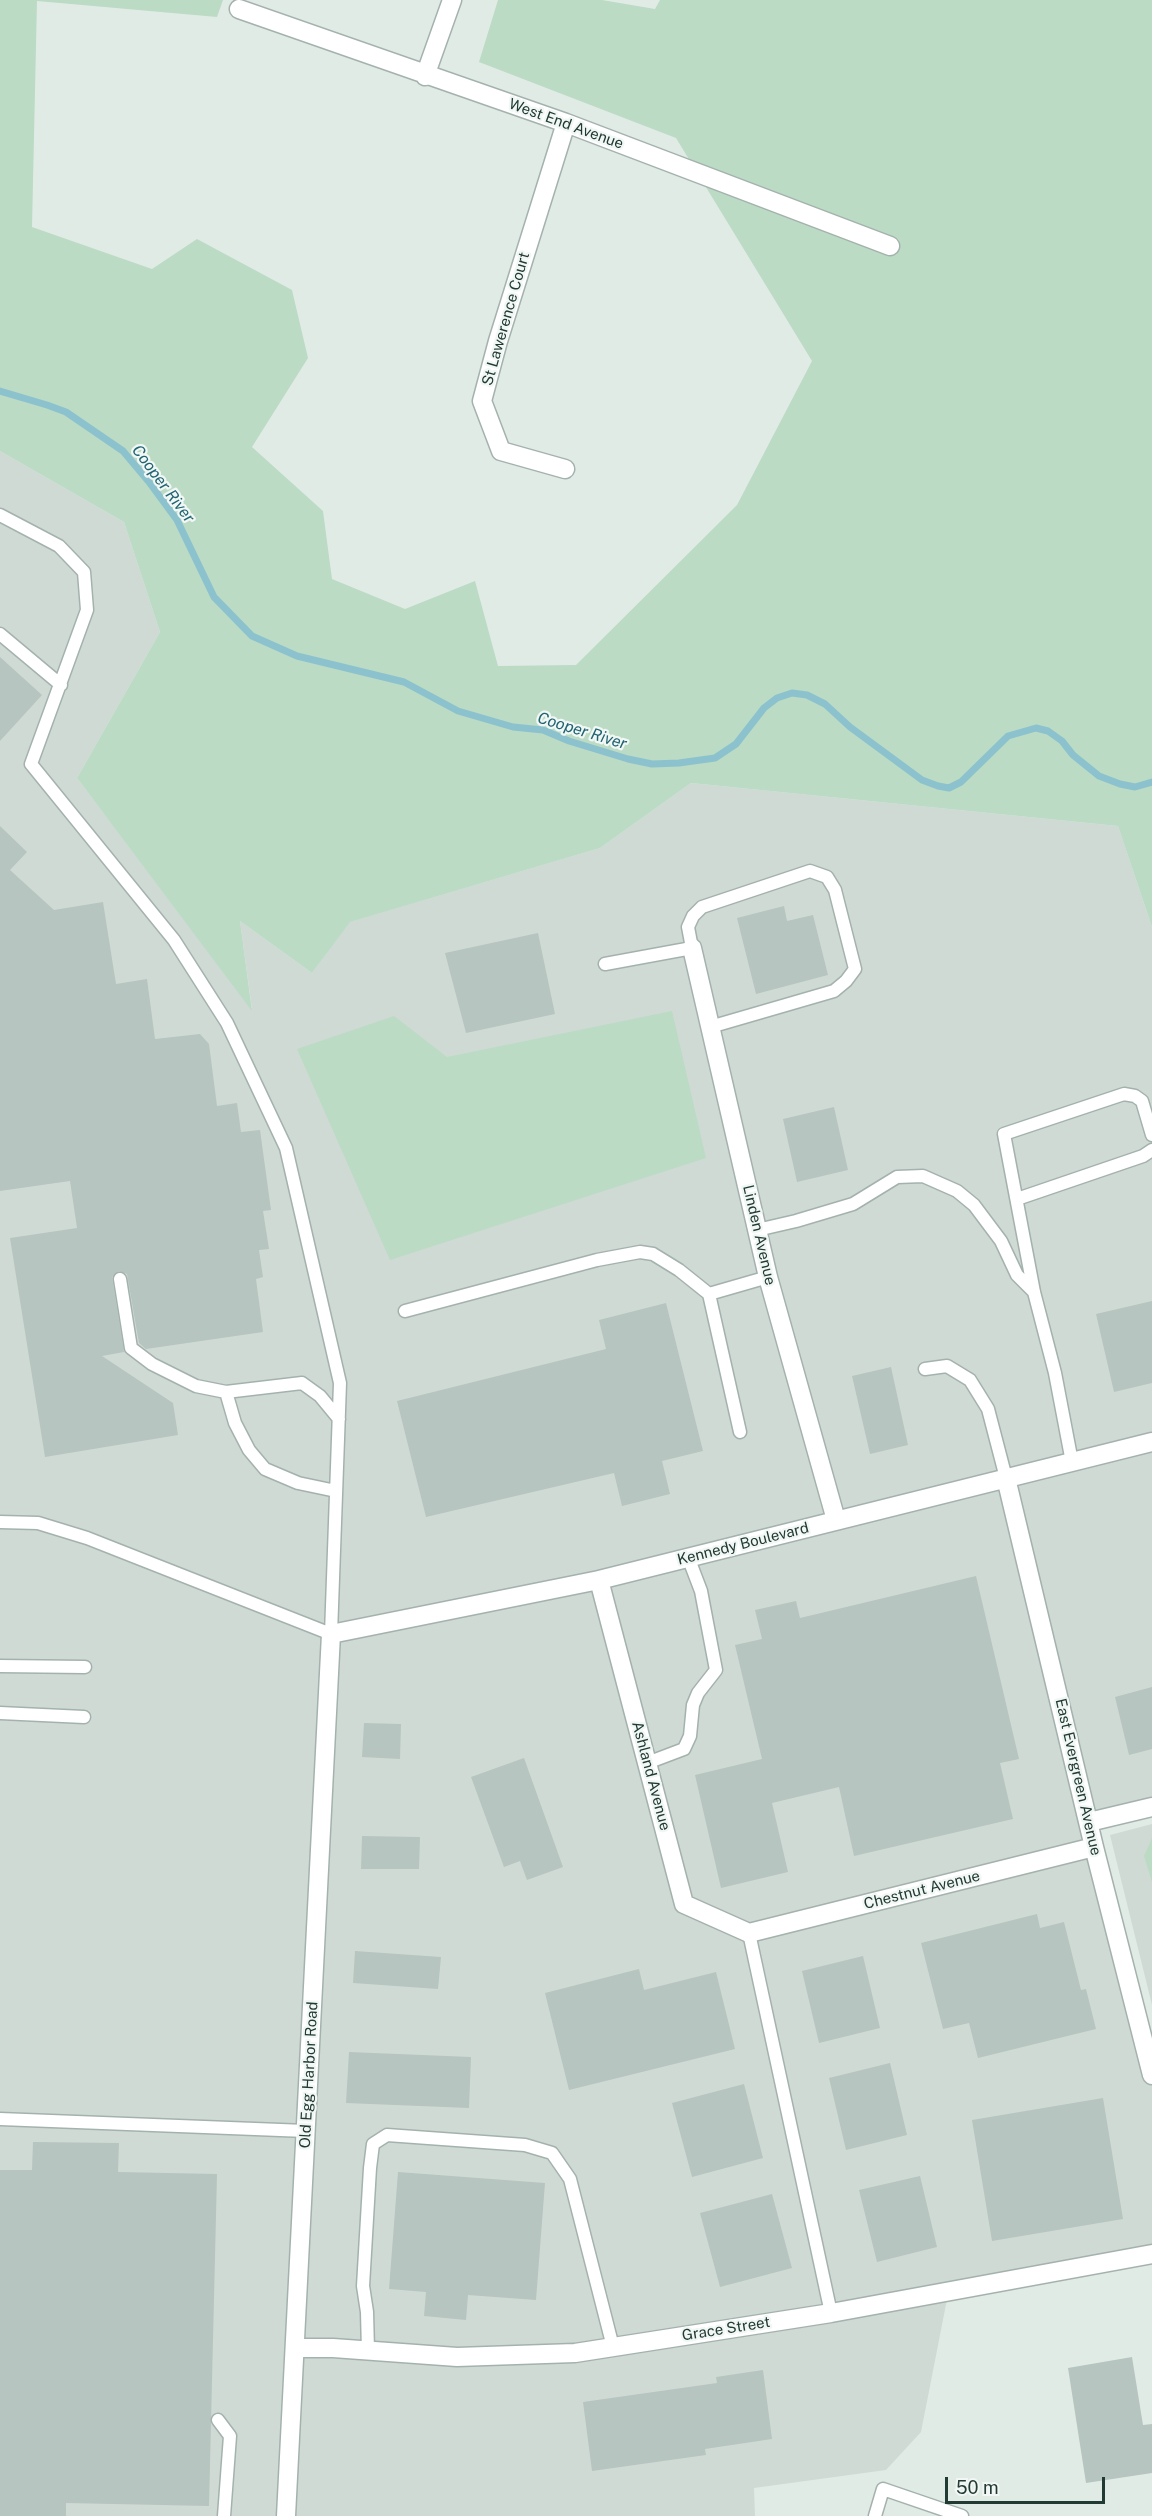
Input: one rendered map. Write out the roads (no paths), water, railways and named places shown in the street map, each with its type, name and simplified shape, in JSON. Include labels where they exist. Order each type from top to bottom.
[{"type":"street","points":[[425,76],[452,0]]},
{"type":"street","name":"West End Avenue","points":[[239,9],[425,76],[566,123],[890,246]]},
{"type":"street","name":"St Lawerence Court","points":[[565,469],[501,451],[482,401],[498,341],[566,123]]},
{"type":"street","name":"Linden Avenue","points":[[692,948],[768,1277],[836,1520]]},
{"type":"street","name":"Kennedy Boulevard","points":[[331,1634],[599,1580],[1152,1442]]},
{"type":"street","name":"East Evergreen Avenue","points":[[1006,1478],[1152,2075]]},
{"type":"street","name":"Ashland Avenue","points":[[599,1580],[684,1904],[749,1933]]},
{"type":"street","name":"Old Egg Harbor Road","points":[[286,2516],[331,1634]]},
{"type":"street","points":[[1089,1822],[1152,1807]]},
{"type":"street","name":"Chestnut Avenue","points":[[749,1933],[1095,1847]]},
{"type":"street","name":"Grace Street","points":[[295,2348],[457,2357],[575,2353],[831,2313],[1152,2254]]},
{"type":"lane","points":[[0,515],[59,546],[84,572],[87,610],[31,764],[174,940],[227,1023],[286,1148],[340,1383],[331,1634],[87,1538],[38,1523],[0,1522]]},
{"type":"lane","points":[[0,634],[61,685]]},
{"type":"lane","points":[[605,964],[692,948],[688,927],[693,916],[702,907],[810,871],[827,877],[835,890],[855,969],[846,981],[834,991],[710,1027]]},
{"type":"lane","points":[[1072,1462],[1055,1373],[1034,1292],[1004,1134],[1124,1094],[1135,1096],[1142,1101],[1152,1135]]},
{"type":"lane","points":[[1017,1199],[1143,1156],[1152,1150]]},
{"type":"lane","points":[[757,1230],[853,1204],[897,1177],[923,1176],[957,1191],[974,1205],[1000,1241],[1017,1275],[1034,1292]]},
{"type":"lane","points":[[405,1311],[597,1260],[640,1252],[653,1254],[709,1294],[740,1432]]},
{"type":"lane","points":[[709,1294],[768,1277]]},
{"type":"lane","points":[[120,1279],[131,1348],[152,1364],[196,1386],[226,1392],[302,1383],[320,1396],[339,1419]]},
{"type":"lane","points":[[925,1369],[948,1366],[970,1380],[988,1409],[1006,1478]]},
{"type":"lane","points":[[226,1392],[235,1423],[244,1441],[265,1469],[298,1483],[336,1491]]},
{"type":"lane","points":[[0,1516],[0,1533]]},
{"type":"lane","points":[[647,1763],[684,1749],[690,1736],[693,1705],[698,1693],[716,1670],[701,1591],[688,1557]]},
{"type":"lane","points":[[0,1666],[85,1667]]},
{"type":"lane","points":[[0,1713],[84,1717]]},
{"type":"lane","points":[[749,1933],[831,2313]]},
{"type":"lane","points":[[0,2119],[306,2131]]},
{"type":"lane","points":[[368,2351],[367,2312],[363,2286],[370,2168],[373,2144],[387,2135],[525,2145],[552,2153],[570,2179],[613,2347]]},
{"type":"lane","points":[[218,2420],[230,2436],[224,2516]]},
{"type":"lane","points":[[875,2516],[883,2489],[962,2516]]},
{"type":"waterway","name":"Cooper River","points":[[0,391],[66,412],[123,451],[177,520],[214,597],[252,636],[297,656],[404,682],[458,711],[513,727],[543,730],[569,741],[628,759],[652,764],[679,763],[715,758],[736,744],[764,708],[777,698],[792,693],[807,695],[825,704],[850,727],[922,780],[938,786],[949,788],[961,782],[1008,736],[1036,728],[1048,731],[1062,741],[1073,755],[1099,776],[1135,787],[1152,782]]}]
